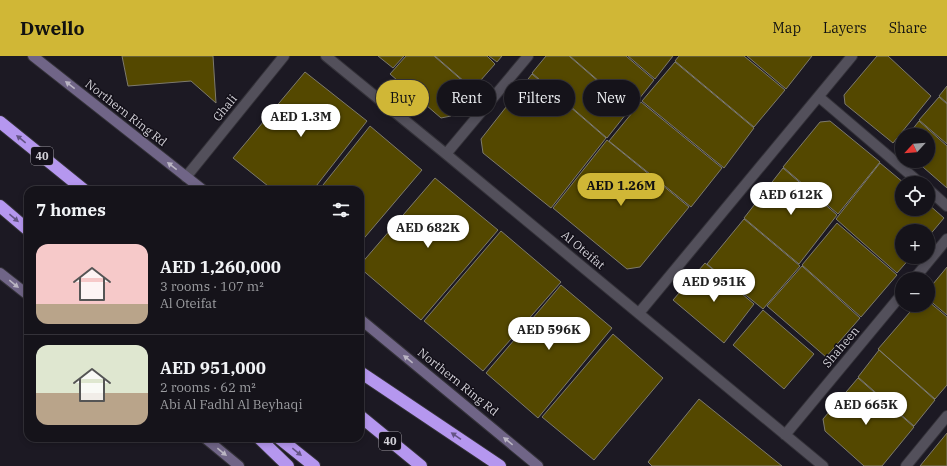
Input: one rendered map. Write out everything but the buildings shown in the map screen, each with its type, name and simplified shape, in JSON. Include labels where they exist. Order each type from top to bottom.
[{"type":"highway","name":"40","points":[[0,122],[79,186]]},
{"type":"highway","points":[[0,206],[24,227]]},
{"type":"highway","points":[[364,375],[500,466]]},
{"type":"highway","name":"40","points":[[364,419],[421,466]]},
{"type":"highway","points":[[263,442],[288,466]]},
{"type":"highway","points":[[284,442],[314,466]]},
{"type":"street","name":"Northern Ring Rd","points":[[35,56],[198,186]]},
{"type":"street","name":"Ghali","points":[[186,177],[284,56]]},
{"type":"street","name":"Al Oteifat","points":[[326,56],[822,466]]},
{"type":"street","points":[[446,154],[528,56]]},
{"type":"street","points":[[639,314],[852,56]]},
{"type":"street","points":[[819,97],[912,176]]},
{"type":"street","points":[[935,195],[947,206]]},
{"type":"street","points":[[920,272],[947,239]]},
{"type":"street","points":[[0,273],[24,292]]},
{"type":"street","name":"Shaheen","points":[[785,435],[895,302]]},
{"type":"street","name":"Northern Ring Rd","points":[[364,322],[538,466]]},
{"type":"street","points":[[906,466],[947,416]]},
{"type":"street","points":[[210,442],[240,466]]}]
